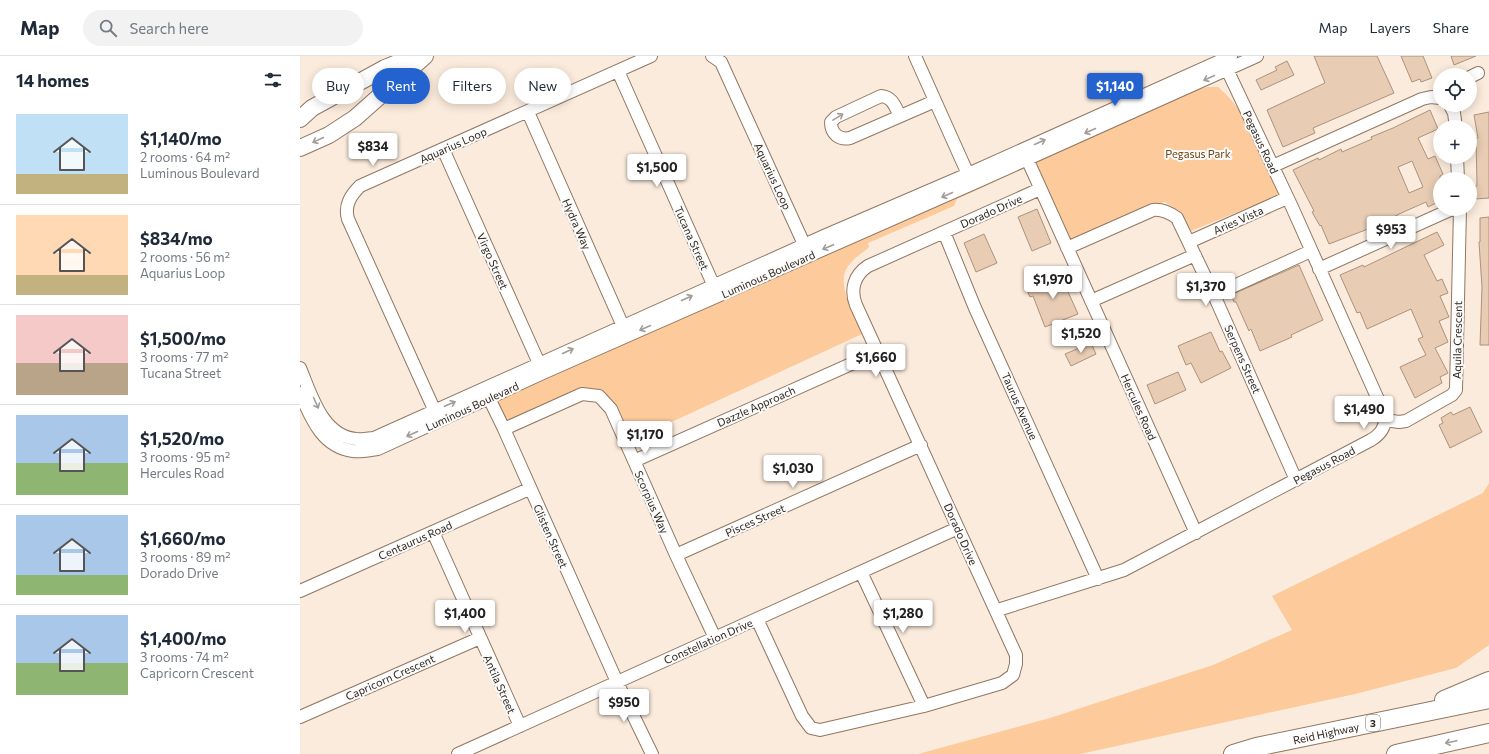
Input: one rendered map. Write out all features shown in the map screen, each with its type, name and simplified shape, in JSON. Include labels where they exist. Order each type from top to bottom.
[{"type":"highway","points":[[1256,747],[1287,732],[1440,701],[1489,681]]},
{"type":"highway","name":"Reid Highway","points":[[1233,754],[1256,747],[1489,699]]},
{"type":"highway","points":[[1396,754],[1489,733]]},
{"type":"main road","points":[[300,119],[312,108],[385,68],[414,56]]},
{"type":"main road","points":[[300,148],[329,134],[355,118],[425,56]]},
{"type":"street","name":"Aquarius Loop","points":[[437,416],[346,212],[352,195],[360,186],[651,56]]},
{"type":"street","name":"Aquarius Loop","points":[[712,56],[721,62],[807,251]]},
{"type":"street","points":[[915,56],[970,179]]},
{"type":"street","name":"Luminous Boulevard","points":[[300,368],[318,409],[327,424],[344,437],[357,440],[374,438],[437,416],[487,394],[625,331],[970,179],[1227,62],[1257,56]]},
{"type":"street","name":"Pegasus Road","points":[[1002,609],[1124,570],[1378,436],[1383,429],[1385,420],[1384,415],[1227,62]]},
{"type":"street","name":"Tucana Street","points":[[618,72],[716,291]]},
{"type":"street","points":[[900,116],[891,99],[881,96],[836,117],[831,122],[831,128],[840,138],[850,138],[935,101]]},
{"type":"street","points":[[1273,166],[1422,99],[1433,97]]},
{"type":"street","name":"Hydra Way","points":[[528,112],[625,331]]},
{"type":"street","name":"Virgo Street","points":[[443,149],[541,369]]},
{"type":"street","name":"Hercules Road","points":[[1025,154],[1196,533]]},
{"type":"street","name":"Dorado Drive","points":[[757,619],[802,716],[811,728],[820,730],[924,706],[1002,683],[1013,675],[1016,664],[1016,655],[854,300],[853,289],[856,279],[868,266],[1040,189]]},
{"type":"street","name":"Aries Vista","points":[[1189,242],[1287,198]]},
{"type":"street","name":"Serpens Street","points":[[1067,248],[1157,210],[1165,211],[1177,218],[1214,295],[1296,480]]},
{"type":"street","points":[[1319,269],[1436,216]]},
{"type":"street","name":"Aquila Crescent","points":[[1385,420],[1399,422],[1406,421],[1452,395],[1456,390],[1460,216]]},
{"type":"street","name":"Taurus Avenue","points":[[944,232],[975,308],[1098,579]]},
{"type":"street","points":[[1214,295],[1311,251]]},
{"type":"street","points":[[1091,302],[1195,254]]},
{"type":"street","name":"Dazzle Approach","points":[[634,461],[878,352]]},
{"type":"street","name":"Luminous Boulevard","points":[[300,393],[313,422],[326,439],[338,446],[353,451],[378,449],[437,416]]},
{"type":"street","name":"Glisten Street","points":[[487,394],[617,682],[652,754]]},
{"type":"street","name":"Scorpius Way","points":[[504,429],[582,394],[599,396],[611,409],[676,556],[715,638]]},
{"type":"street","name":"Pisces Street","points":[[676,556],[921,445]]},
{"type":"street","name":"Centaurus Road","points":[[300,591],[529,489]]},
{"type":"street","name":"Constellation Drive","points":[[463,753],[958,528]]},
{"type":"street","name":"Antila Street","points":[[433,532],[520,726]]},
{"type":"street","points":[[861,572],[924,706]]},
{"type":"street","name":"Capricorn Crescent","points":[[300,717],[480,638]]},
{"type":"green space","name":"Pegasus Park","points":[[1208,87],[1218,87],[1239,110],[1248,123],[1282,194],[1191,231],[1182,214],[1165,202],[1152,205],[1070,241],[1033,163],[1188,92]]},
{"type":"green space","points":[[1020,162],[1023,169],[957,199],[954,206],[868,243],[869,247],[854,259],[845,271],[844,279],[844,289],[862,334],[626,443],[611,409],[582,394],[504,429],[489,399]]},
{"type":"green space","points":[[1489,483],[1489,645],[1456,668],[1355,694],[1080,754],[918,754],[1050,718],[1213,665],[1292,630],[1272,596],[1483,493]]},
{"type":"building","points":[[1314,56],[1377,56],[1394,93],[1313,128],[1315,133],[1283,147],[1267,110],[1325,83]]},
{"type":"building","points":[[1401,56],[1423,56],[1432,78],[1421,82],[1420,79],[1412,82]]},
{"type":"building","points":[[1451,56],[1476,56],[1454,65]]},
{"type":"building","points":[[1287,61],[1294,75],[1261,90],[1256,80],[1277,70],[1275,67]]},
{"type":"building","points":[[1430,110],[1434,120],[1433,120],[1433,131],[1418,138],[1428,159],[1433,157],[1433,164],[1439,164],[1442,172],[1433,172],[1433,204],[1428,207],[1426,202],[1381,224],[1329,244],[1321,225],[1320,226],[1312,212],[1314,211],[1293,170],[1318,158],[1319,160],[1341,149],[1342,152],[1372,139],[1371,137]],"holes":[[[1412,161],[1423,187],[1409,193],[1398,167]]]},
{"type":"building","points":[[1489,112],[1489,198],[1477,199],[1478,138],[1477,120],[1475,120],[1474,115]]},
{"type":"building","points":[[1037,209],[1051,243],[1032,251],[1018,217]]},
{"type":"building","points":[[1489,217],[1489,345],[1480,345],[1482,287],[1479,242],[1480,218]]},
{"type":"building","points":[[1437,232],[1444,245],[1424,255],[1437,281],[1442,279],[1448,293],[1440,296],[1449,317],[1439,321],[1448,342],[1435,348],[1448,373],[1440,377],[1442,383],[1415,398],[1400,367],[1426,355],[1418,339],[1423,337],[1411,309],[1367,329],[1360,312],[1357,313],[1340,275],[1363,265],[1364,267]]},
{"type":"building","points":[[984,234],[997,263],[976,272],[964,243]]},
{"type":"building","points":[[1299,265],[1323,320],[1291,335],[1292,337],[1260,351],[1251,329],[1249,331],[1236,302],[1234,302],[1231,295]]},
{"type":"building","points":[[1060,274],[1078,314],[1045,327],[1033,296],[1030,297],[1026,288]]},
{"type":"building","points":[[1211,332],[1220,352],[1222,351],[1231,368],[1201,383],[1191,363],[1186,365],[1178,346]]},
{"type":"building","points":[[1091,343],[1096,354],[1071,366],[1065,354]]},
{"type":"building","points":[[1178,372],[1186,390],[1155,404],[1147,385]]},
{"type":"building","points":[[1470,407],[1482,432],[1450,448],[1439,425],[1443,423],[1441,418],[1451,412],[1453,415]]}]
